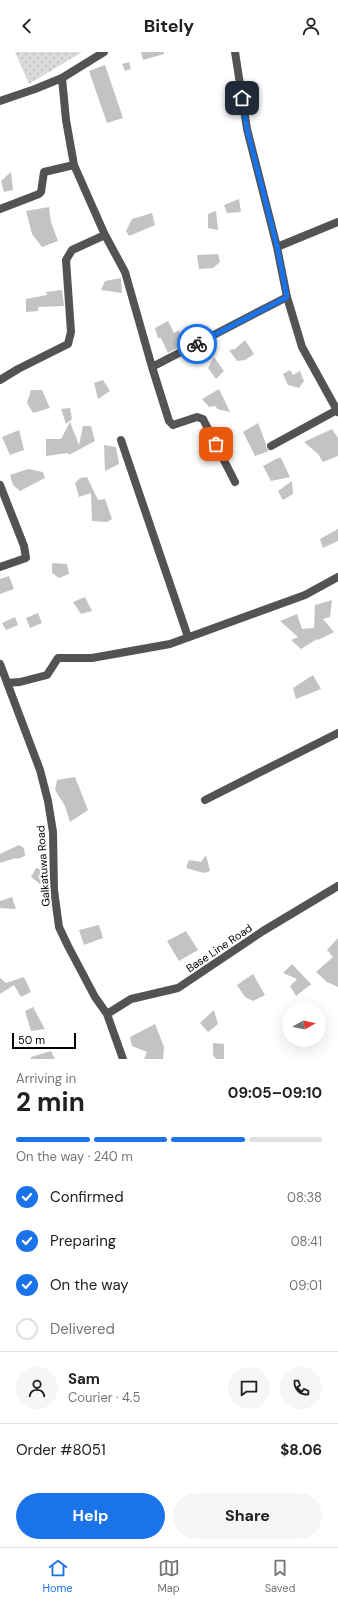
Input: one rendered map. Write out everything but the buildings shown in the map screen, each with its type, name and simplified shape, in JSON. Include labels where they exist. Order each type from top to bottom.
[{"type":"street","points":[[0,101],[62,78],[104,52]]},
{"type":"street","points":[[235,52],[247,129],[277,246],[287,297],[302,347],[338,411],[271,446]]},
{"type":"street","points":[[62,78],[66,120],[74,165],[105,235],[125,272],[168,421],[173,425],[197,417],[203,419],[235,482]]},
{"type":"street","points":[[0,209],[39,194],[41,192],[44,172],[74,165]]},
{"type":"street","points":[[277,246],[338,222]]},
{"type":"street","points":[[0,380],[18,369],[68,344],[71,332],[66,260],[72,250],[105,235]]},
{"type":"street","points":[[152,368],[287,297]]},
{"type":"street","points":[[121,440],[188,637]]},
{"type":"street","points":[[0,485],[24,546],[26,558],[0,567]]},
{"type":"street","points":[[8,682],[20,682],[47,675],[58,658],[92,658],[170,644],[305,595],[338,577]]},
{"type":"street","name":"Galkatuwa Road","points":[[0,664],[40,770],[48,801],[53,832],[54,890],[60,927],[85,978],[107,1014],[123,1059]]},
{"type":"street","points":[[204,800],[338,733]]},
{"type":"street","name":"Base Line Road","points":[[107,1014],[131,999],[178,988],[263,932],[338,886]]},
{"type":"shaded area","points":[[15,52],[82,52],[29,84]]},
{"type":"way so far","points":[[197,344],[152,368],[168,421],[173,425],[180,424],[197,417],[203,419],[216,444]]},
{"type":"route","points":[[197,344],[287,297],[277,246],[247,129],[242,98]]}]
